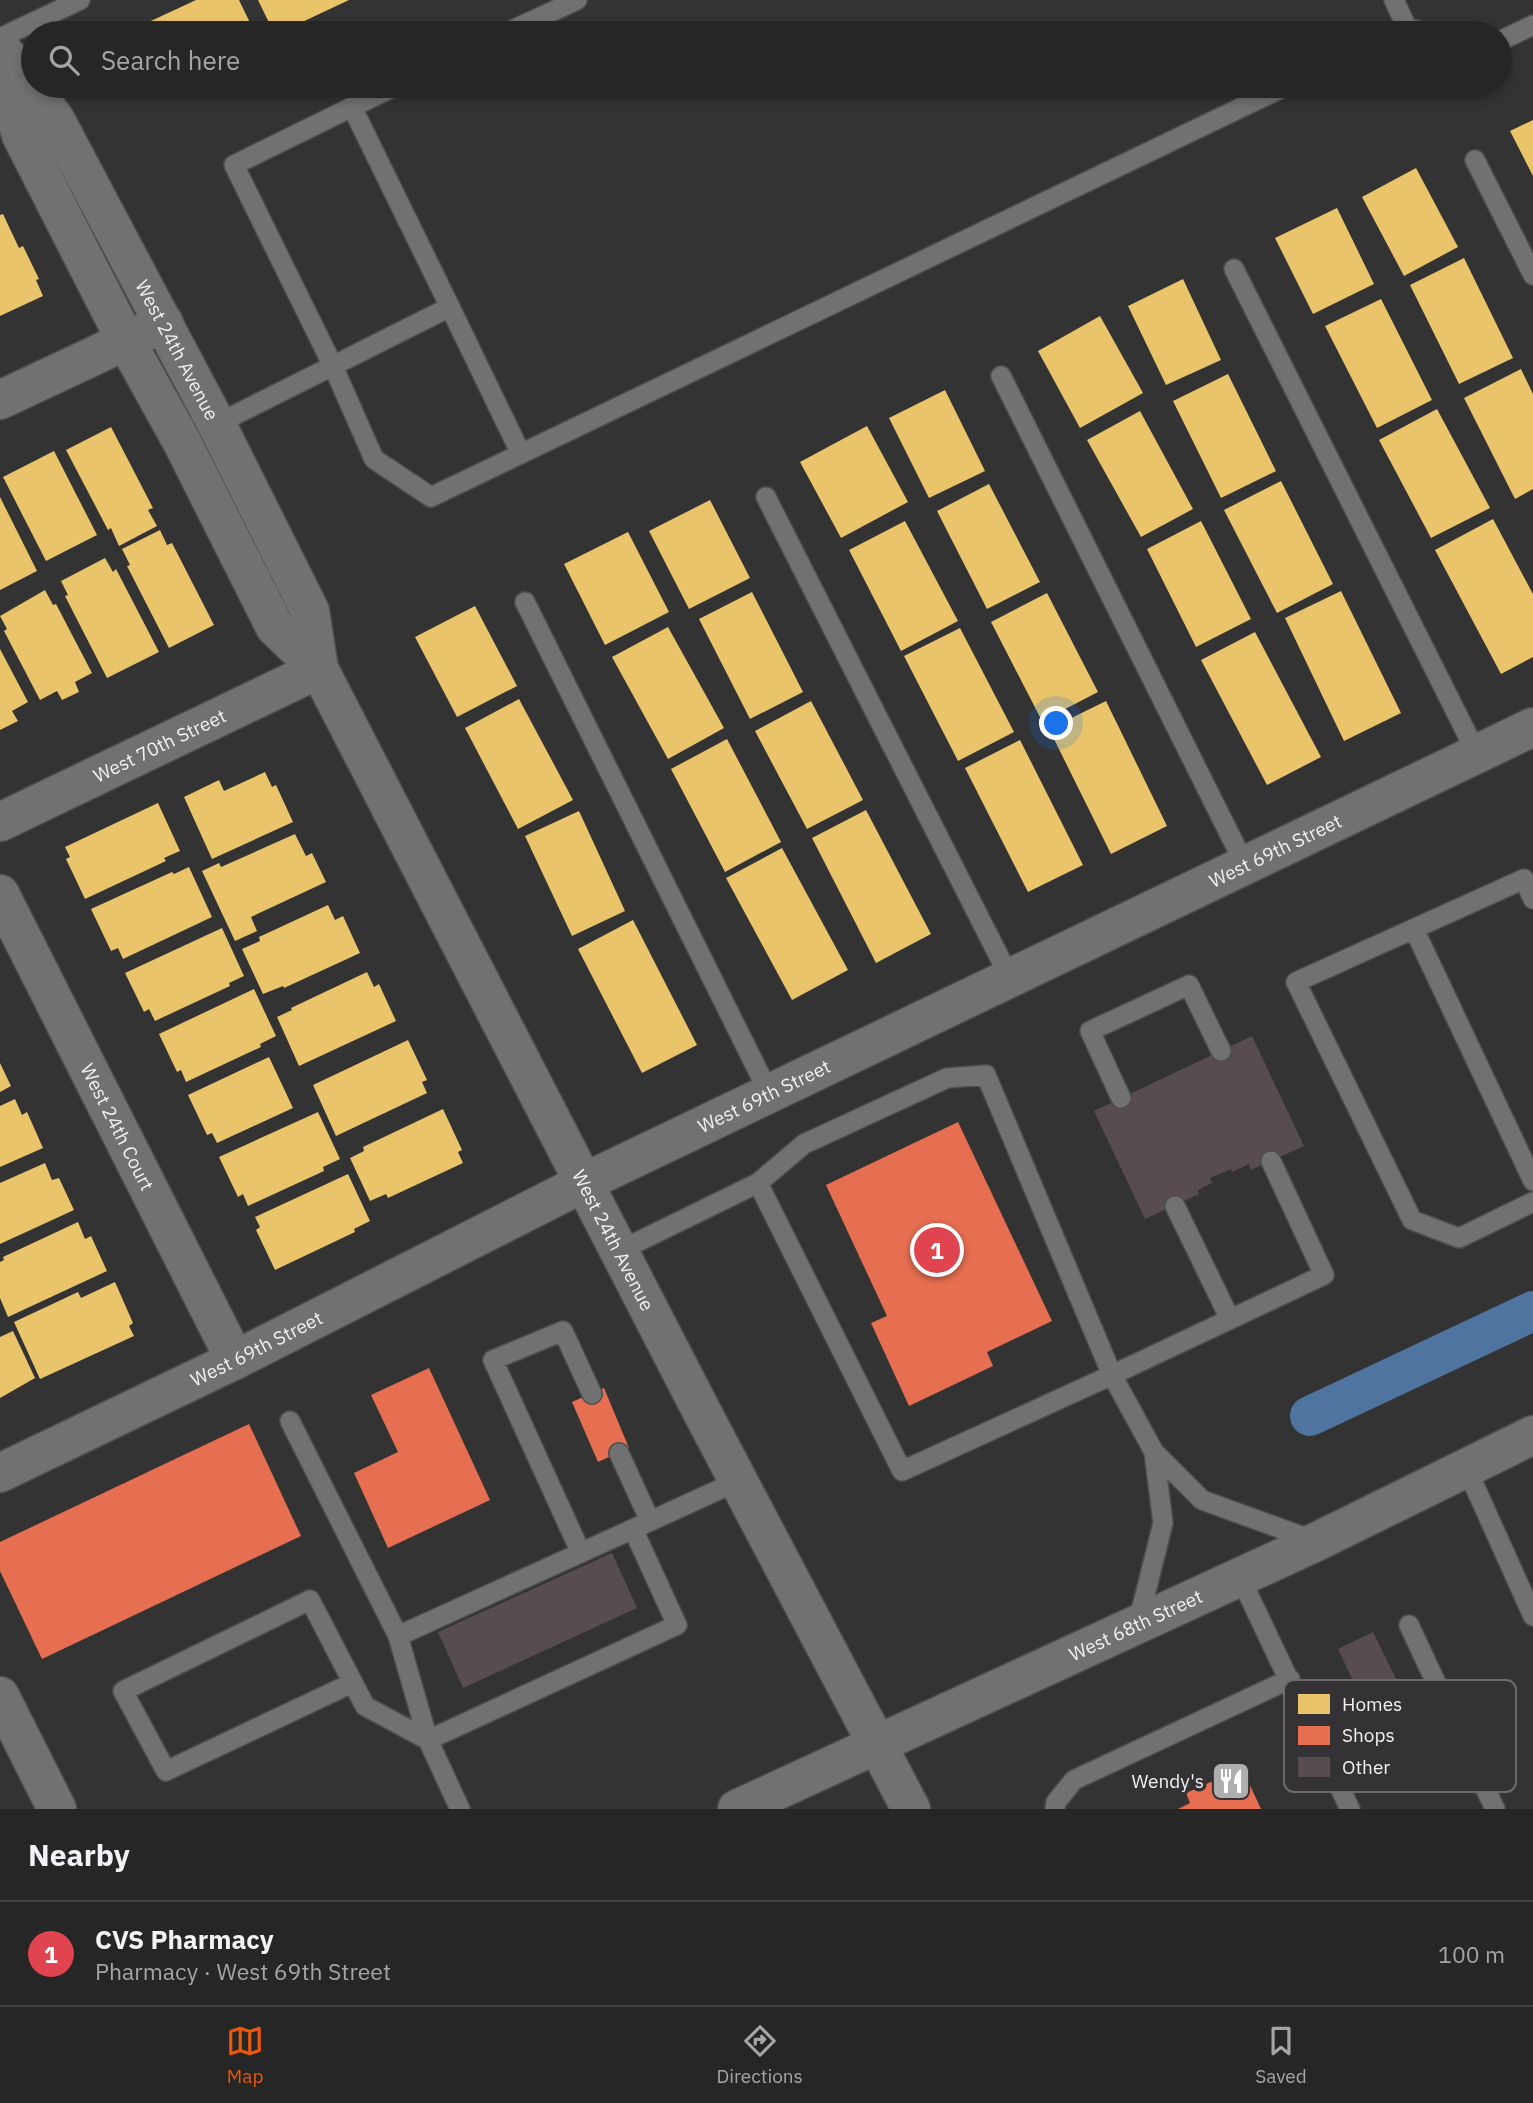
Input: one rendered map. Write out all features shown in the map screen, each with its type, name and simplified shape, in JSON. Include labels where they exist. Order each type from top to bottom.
[{"type":"street","name":"West 24th Avenue","points":[[0,47],[21,74]]},
{"type":"street","name":"West 24th Avenue","points":[[0,59],[20,135],[126,341],[182,442],[275,627],[319,669]]},
{"type":"street","name":"West 24th Avenue","points":[[39,98],[55,119],[217,425],[310,611],[319,669],[583,1183],[911,1809]]},
{"type":"street","points":[[0,400],[164,323]]},
{"type":"street","name":"West 70th Street","points":[[0,822],[319,669]]},
{"type":"street","name":"West 69th Street","points":[[0,1473],[235,1360],[583,1183],[1533,727]]},
{"type":"street","name":"West 24th Court","points":[[0,894],[235,1360]]},
{"type":"street","name":"West 68th Street","points":[[737,1809],[1316,1542],[1533,1435]]},
{"type":"street","points":[[0,1696],[57,1809]]},
{"type":"lane","points":[[36,21],[80,0]]},
{"type":"lane","points":[[532,21],[578,0]]},
{"type":"lane","points":[[1394,0],[1399,21]]},
{"type":"lane","points":[[1512,35],[1533,25]]},
{"type":"lane","points":[[0,38],[21,28]]},
{"type":"lane","points":[[371,98],[234,165],[333,366],[374,459],[431,497],[1261,98]]},
{"type":"lane","points":[[352,107],[521,454]]},
{"type":"lane","points":[[1475,160],[1533,275]]},
{"type":"lane","points":[[1234,269],[1477,754]]},
{"type":"lane","points":[[182,442],[450,307]]},
{"type":"lane","points":[[1001,376],[1245,865]]},
{"type":"lane","points":[[766,497],[1010,978]]},
{"type":"lane","points":[[524,601],[769,1093]]},
{"type":"lane","points":[[1533,899],[1524,879],[1296,982],[1412,1220],[1459,1238],[1533,1202]]},
{"type":"lane","points":[[1414,929],[1533,1181]]},
{"type":"lane","points":[[1121,1098],[1090,1031],[1189,985],[1221,1051]]},
{"type":"lane","points":[[619,1251],[758,1183],[804,1144],[947,1078],[986,1075],[1112,1375],[1154,1452],[1202,1500],[1316,1542]]},
{"type":"lane","points":[[758,1183],[902,1471],[1324,1275],[1271,1161]]},
{"type":"lane","points":[[1175,1206],[1230,1319]]},
{"type":"lane","points":[[581,1553],[493,1360],[563,1331],[592,1394]]},
{"type":"lane","points":[[290,1421],[398,1636],[428,1740],[460,1809]]},
{"type":"lane","points":[[1138,1623],[1163,1523],[1154,1452]]},
{"type":"lane","points":[[428,1740],[677,1625],[641,1525],[619,1453]]},
{"type":"lane","points":[[1466,1467],[1533,1616]]},
{"type":"lane","points":[[398,1636],[738,1481]]},
{"type":"lane","points":[[1240,1577],[1290,1679]]},
{"type":"lane","points":[[352,1684],[166,1771],[123,1690],[310,1600],[365,1706],[428,1740]]},
{"type":"lane","points":[[1409,1625],[1435,1680]]},
{"type":"lane","points":[[1055,1809],[1056,1802],[1074,1780],[1284,1682]]},
{"type":"lane","points":[[1342,1792],[1350,1809]]},
{"type":"lane","points":[[1487,1792],[1495,1809]]},
{"type":"building: Homes","points":[[196,0],[239,0],[249,21],[151,21]]},
{"type":"building: Homes","points":[[258,0],[349,0],[304,21],[268,21]]},
{"type":"building: Homes","points":[[1533,120],[1533,176],[1510,131]]},
{"type":"building: Homes","points":[[1416,168],[1458,247],[1404,276],[1362,197]]},
{"type":"building: Homes","points":[[1337,208],[1374,284],[1313,314],[1275,238]]},
{"type":"building: Homes","points":[[3,214],[19,248],[23,246],[39,279],[36,280],[43,296],[0,316],[0,215]]},
{"type":"building: Homes","points":[[1464,258],[1513,358],[1459,384],[1410,285]]},
{"type":"building: Homes","points":[[1183,279],[1221,360],[1166,385],[1128,306]]},
{"type":"building: Homes","points":[[1381,299],[1432,400],[1377,428],[1325,326]]},
{"type":"building: Homes","points":[[1100,316],[1143,393],[1080,428],[1038,351]]},
{"type":"building: Homes","points":[[1521,369],[1533,394],[1533,489],[1515,499],[1464,398]]},
{"type":"building: Homes","points":[[1228,374],[1276,471],[1221,498],[1173,401]]},
{"type":"building: Homes","points":[[945,390],[985,471],[929,498],[889,418]]},
{"type":"building: Homes","points":[[1437,409],[1490,508],[1431,538],[1379,440]]},
{"type":"building: Homes","points":[[1140,411],[1193,509],[1141,537],[1087,440]]},
{"type":"building: Homes","points":[[867,426],[908,502],[841,538],[800,462]]},
{"type":"building: Homes","points":[[111,427],[153,508],[148,510],[157,526],[119,546],[66,450]]},
{"type":"building: Homes","points":[[54,451],[97,535],[46,561],[3,477]]},
{"type":"building: Homes","points":[[1281,481],[1333,584],[1277,613],[1224,510]]},
{"type":"building: Homes","points":[[989,484],[1040,582],[987,609],[937,511]]},
{"type":"building: Homes","points":[[0,497],[37,571],[0,590]]},
{"type":"building: Homes","points":[[710,500],[750,578],[689,609],[649,531]]},
{"type":"building: Homes","points":[[1493,519],[1533,594],[1533,657],[1501,674],[1435,550]]},
{"type":"building: Homes","points":[[905,521],[958,621],[901,651],[849,550]]},
{"type":"building: Homes","points":[[1201,521],[1251,619],[1196,647],[1147,549]]},
{"type":"building: Homes","points":[[160,530],[167,545],[172,543],[214,625],[169,648],[127,566],[130,565],[122,549]]},
{"type":"building: Homes","points":[[628,532],[669,612],[605,645],[564,564]]},
{"type":"building: Homes","points":[[105,558],[113,572],[116,569],[159,652],[107,678],[65,596],[68,595],[61,581]]},
{"type":"building: Homes","points":[[45,590],[53,605],[56,604],[92,673],[75,682],[79,692],[62,700],[57,691],[40,700],[4,631],[7,629],[0,616]]},
{"type":"building: Homes","points":[[1341,591],[1401,713],[1344,741],[1285,618]]},
{"type":"building: Homes","points":[[752,592],[803,692],[750,719],[699,619]]},
{"type":"building: Homes","points":[[1047,593],[1098,692],[1042,721],[991,622]]},
{"type":"building: Homes","points":[[475,606],[517,686],[457,717],[415,637]]},
{"type":"building: Homes","points":[[668,627],[724,728],[668,759],[612,657]]},
{"type":"building: Homes","points":[[960,628],[1014,732],[958,761],[904,656]]},
{"type":"building: Homes","points":[[1255,632],[1321,757],[1267,785],[1201,660]]},
{"type":"building: Homes","points":[[0,649],[28,702],[12,711],[18,721],[0,730]]},
{"type":"building: Homes","points":[[519,699],[573,800],[518,829],[465,728]]},
{"type":"building: Homes","points":[[811,701],[863,800],[807,829],[755,731]]},
{"type":"building: Homes","points":[[1106,701],[1167,826],[1111,854],[1049,729]]},
{"type":"building: Homes","points":[[727,739],[781,842],[725,872],[671,769]]},
{"type":"building: Homes","points":[[1020,740],[1083,865],[1028,892],[965,768]]},
{"type":"building: Homes","points":[[265,772],[272,787],[276,785],[293,822],[212,859],[184,797],[219,780],[224,791]]},
{"type":"building: Homes","points":[[158,803],[180,851],[164,858],[166,861],[85,899],[66,859],[70,857],[65,847]]},
{"type":"building: Homes","points":[[866,810],[931,934],[876,963],[812,838]]},
{"type":"building: Homes","points":[[579,811],[625,911],[572,936],[525,836]]},
{"type":"building: Homes","points":[[295,834],[306,856],[312,853],[326,882],[251,917],[257,931],[235,941],[202,871],[219,863],[221,867]]},
{"type":"building: Homes","points":[[782,848],[848,970],[792,1000],[726,878]]},
{"type":"building: Homes","points":[[189,867],[212,917],[123,959],[118,948],[111,951],[91,909],[172,872],[174,874]]},
{"type":"building: Homes","points":[[328,905],[335,920],[343,916],[360,953],[284,988],[283,986],[263,994],[242,949],[260,941],[259,937]]},
{"type":"building: Homes","points":[[633,920],[697,1045],[642,1073],[578,949]]},
{"type":"building: Homes","points":[[222,928],[244,976],[229,983],[230,986],[155,1021],[149,1009],[144,1012],[125,973]]},
{"type":"building: Homes","points":[[367,972],[374,987],[379,984],[396,1021],[299,1066],[277,1017]]},
{"type":"building: Homes","points":[[254,989],[276,1036],[260,1044],[261,1047],[186,1082],[181,1070],[177,1072],[159,1034]]},
{"type":"building: Homes","points":[[408,1040],[427,1080],[422,1082],[427,1093],[336,1136],[313,1085]]},
{"type":"building: Homes","points":[[269,1057],[293,1108],[217,1143],[212,1133],[207,1135],[188,1095]]},
{"type":"building: Homes","points":[[0,1063],[11,1086],[0,1092]]},
{"type":"building: Homes","points":[[15,1099],[22,1115],[27,1112],[43,1148],[0,1167],[0,1106]]},
{"type":"building: Homes","points":[[443,1109],[462,1150],[458,1152],[463,1163],[388,1198],[386,1194],[370,1201],[350,1158],[364,1151],[363,1147]]},
{"type":"building: Homes","points":[[318,1112],[340,1159],[323,1167],[324,1171],[248,1206],[243,1194],[238,1197],[219,1157]]},
{"type":"building: Homes","points":[[45,1163],[52,1180],[59,1178],[74,1210],[0,1244],[0,1183]]},
{"type":"building: Homes","points":[[348,1174],[370,1221],[354,1229],[355,1232],[275,1270],[256,1230],[260,1227],[255,1217]]},
{"type":"building: Homes","points":[[78,1222],[85,1239],[91,1236],[107,1271],[8,1317],[0,1298],[0,1262],[4,1260],[3,1257]]},
{"type":"building: Homes","points":[[115,1282],[133,1323],[129,1326],[134,1336],[40,1379],[14,1322],[78,1292],[81,1298]]},
{"type":"building: Homes","points":[[13,1331],[35,1378],[0,1398],[0,1337]]},
{"type":"building: Shops","points":[[958,1122],[1052,1321],[987,1352],[993,1366],[909,1406],[871,1323],[887,1316],[826,1185]]},
{"type":"building: Shops","points":[[429,1368],[490,1500],[388,1548],[354,1473],[398,1452],[371,1395]]},
{"type":"building: Shops","points":[[604,1388],[629,1448],[598,1462],[572,1402]]},
{"type":"building: Shops","points":[[249,1424],[301,1536],[42,1659],[0,1571],[0,1542]]},
{"type":"building: Shops","name":"Wendy's","points":[[1242,1768],[1261,1809],[1178,1809],[1190,1803],[1186,1793]]},
{"type":"building: Other","points":[[1252,1036],[1304,1146],[1251,1170],[1249,1164],[1210,1178],[1212,1183],[1198,1190],[1199,1194],[1145,1219],[1094,1111]]},
{"type":"building: Other","points":[[612,1553],[637,1608],[463,1688],[438,1632]]},
{"type":"building: Other","points":[[1373,1632],[1397,1680],[1353,1680],[1338,1649]]},
{"type":"waterway","points":[[1310,1416],[1533,1311]]},
{"type":"place","name":"CVS Pharmacy","points":[[937,1250]]},
{"type":"place","name":"Wendy's","points":[[1231,1781]]}]
